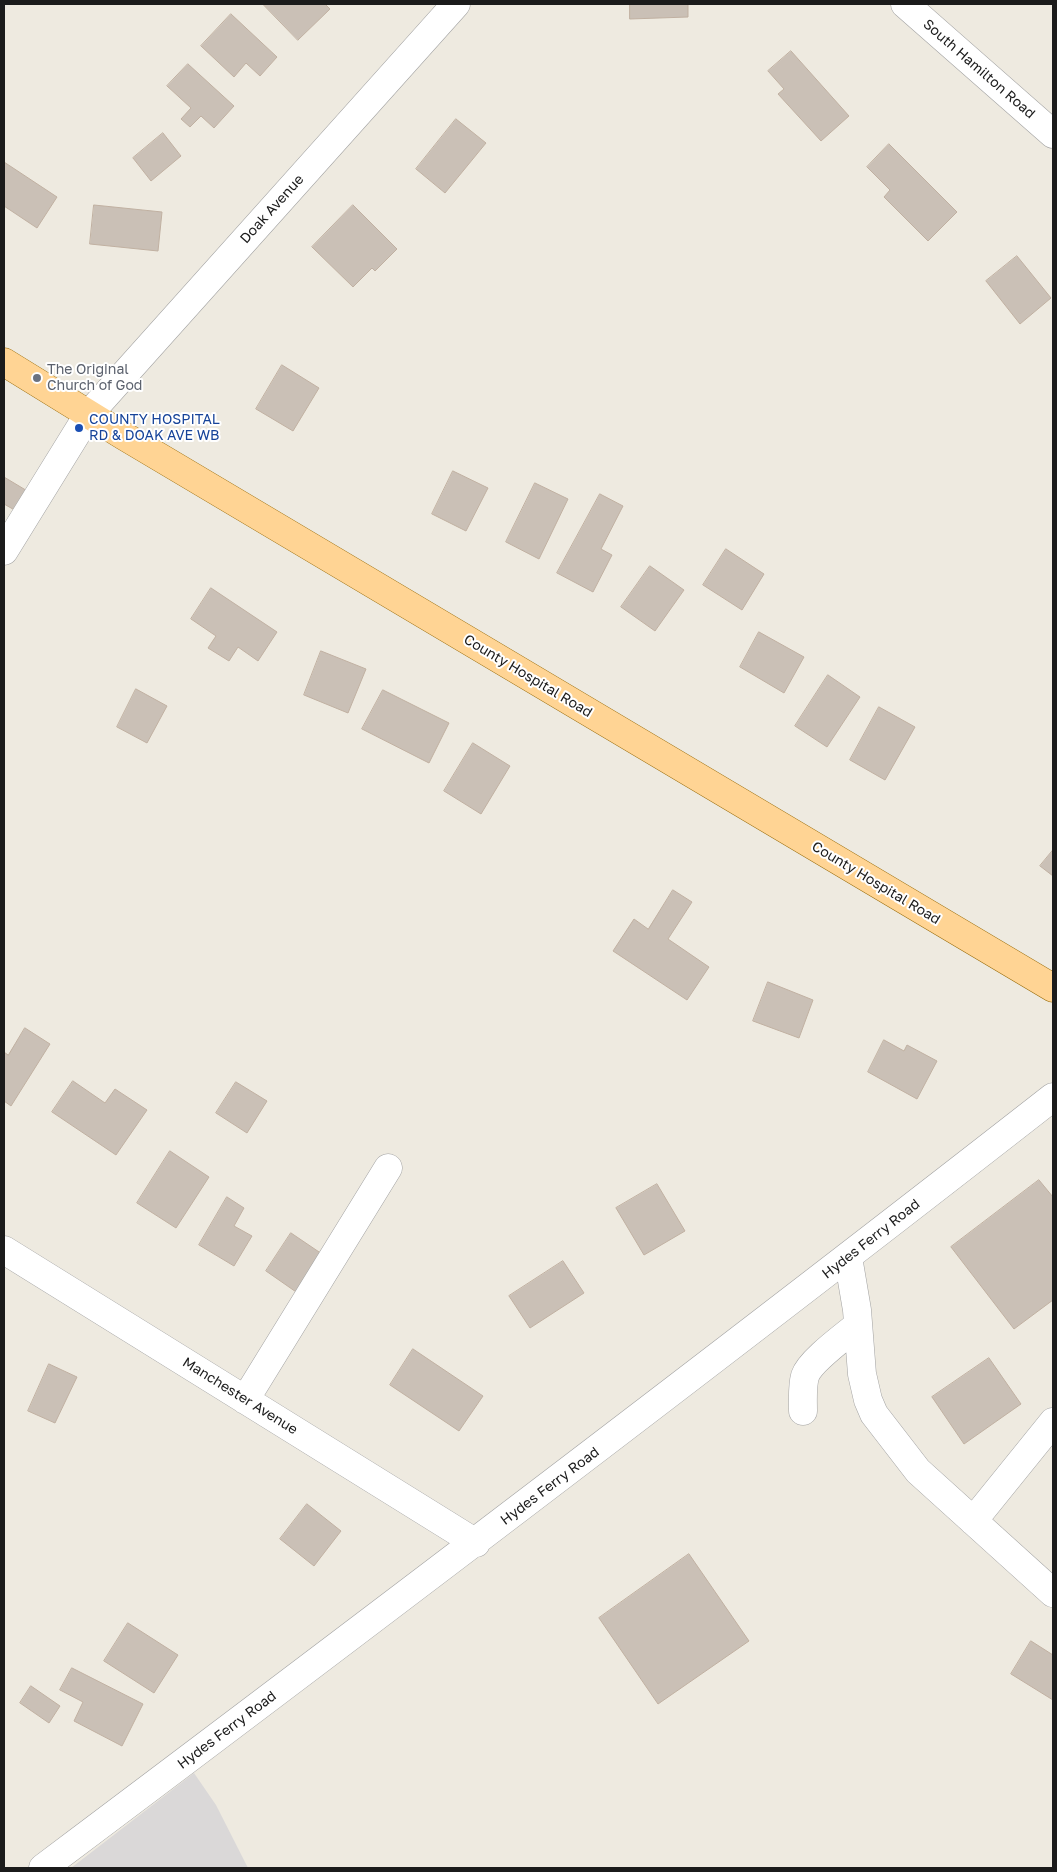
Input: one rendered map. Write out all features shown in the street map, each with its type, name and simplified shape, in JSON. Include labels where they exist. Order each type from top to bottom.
[{"type":"main road","name":"County Hospital Road","points":[[4,362],[88,415],[1053,988]]},
{"type":"street","name":"Doak Avenue","points":[[4,551],[88,415],[456,4]]},
{"type":"street","name":"South Hamilton Road","points":[[905,4],[1053,134]]},
{"type":"street","name":"Hydes Ferry Road","points":[[42,1868],[476,1543],[1053,1097]]},
{"type":"street","points":[[246,1400],[388,1168]]},
{"type":"street","name":"Manchester Avenue","points":[[4,1250],[476,1543]]},
{"type":"street","points":[[848,1257],[858,1325],[862,1374],[868,1400],[874,1414],[918,1471],[1053,1593]]},
{"type":"street","points":[[803,1411],[803,1386],[806,1374],[819,1358],[858,1325]]},
{"type":"street","points":[[973,1521],[1053,1422]]},
{"type":"shaded area","points":[[194,1773],[216,1805],[248,1868],[71,1868]]},
{"type":"building","points":[[263,4],[325,4],[330,9],[298,40]]},
{"type":"building","points":[[630,4],[688,4],[688,17],[630,19]]},
{"type":"building","points":[[231,14],[277,57],[260,76],[246,63],[234,77],[201,46]]},
{"type":"building","points":[[791,51],[849,116],[821,141],[778,94],[784,89],[768,71]]},
{"type":"building","points":[[188,64],[234,106],[214,128],[201,116],[190,127],[181,119],[191,108],[167,86]]},
{"type":"building","points":[[456,119],[486,143],[445,193],[416,169]]},
{"type":"building","points":[[163,133],[181,156],[151,181],[133,158]]},
{"type":"building","points":[[889,144],[957,212],[928,241],[884,197],[890,190],[867,167]]},
{"type":"building","points":[[4,162],[57,197],[37,228],[4,206]]},
{"type":"building","points":[[94,205],[162,212],[158,251],[90,244]]},
{"type":"building","points":[[353,205],[397,249],[375,271],[372,268],[353,287],[312,247]]},
{"type":"building","points":[[1017,256],[1051,298],[1020,324],[986,281]]},
{"type":"building","points":[[282,365],[319,388],[293,431],[256,409]]},
{"type":"building","points":[[453,471],[488,488],[466,531],[432,514]]},
{"type":"building","points":[[4,477],[29,492],[18,512],[4,504]]},
{"type":"building","points":[[535,483],[568,499],[539,559],[506,542]]},
{"type":"building","points":[[600,494],[623,506],[601,549],[612,555],[593,592],[557,573]]},
{"type":"building","points":[[726,549],[764,574],[742,610],[703,585]]},
{"type":"building","points":[[650,566],[684,590],[655,631],[621,607]]},
{"type":"building","points":[[211,588],[277,632],[258,661],[238,647],[229,661],[208,648],[216,636],[191,619]]},
{"type":"building","points":[[759,632],[804,657],[784,693],[740,667]]},
{"type":"building","points":[[321,651],[366,669],[348,713],[304,695]]},
{"type":"building","points":[[828,675],[860,697],[827,747],[795,726]]},
{"type":"building","points":[[136,689],[167,706],[147,743],[117,727]]},
{"type":"building","points":[[383,690],[449,723],[429,763],[362,729]]},
{"type":"building","points":[[879,707],[915,727],[885,780],[850,760]]},
{"type":"building","points":[[473,743],[510,766],[481,814],[444,791]]},
{"type":"building","points":[[1053,850],[1053,876],[1040,866]]},
{"type":"building","points":[[673,890],[692,902],[668,939],[709,967],[687,1000],[613,951],[634,919],[648,929]]},
{"type":"building","points":[[768,982],[813,1000],[799,1038],[753,1021]]},
{"type":"building","points":[[25,1028],[50,1044],[11,1106],[4,1101],[4,1052],[8,1055]]},
{"type":"building","points":[[884,1040],[904,1051],[907,1045],[937,1061],[917,1099],[868,1072]]},
{"type":"building","points":[[73,1081],[105,1103],[115,1089],[147,1110],[116,1155],[52,1112]]},
{"type":"building","points":[[236,1082],[267,1101],[247,1133],[216,1113]]},
{"type":"building","points":[[170,1151],[209,1177],[176,1228],[137,1203]]},
{"type":"building","points":[[1039,1180],[1053,1197],[1053,1300],[1014,1329],[951,1247]]},
{"type":"building","points":[[657,1184],[685,1231],[644,1255],[616,1208]]},
{"type":"building","points":[[227,1197],[244,1208],[234,1226],[252,1236],[234,1266],[199,1245]]},
{"type":"building","points":[[291,1233],[325,1256],[299,1294],[266,1271]]},
{"type":"building","points":[[563,1261],[584,1293],[530,1328],[509,1296]]},
{"type":"building","points":[[413,1349],[483,1396],[459,1431],[390,1385]]},
{"type":"building","points":[[989,1358],[1021,1404],[964,1444],[932,1397]]},
{"type":"building","points":[[49,1364],[77,1377],[55,1423],[28,1411]]},
{"type":"building","points":[[307,1504],[341,1531],[314,1566],[280,1539]]},
{"type":"building","points":[[689,1554],[749,1641],[658,1704],[599,1618]]},
{"type":"building","points":[[128,1623],[178,1655],[154,1693],[104,1661]]},
{"type":"building","points":[[1031,1641],[1053,1655],[1053,1700],[1011,1674]]},
{"type":"building","points":[[72,1668],[143,1704],[122,1746],[74,1721],[83,1702],[60,1690]]},
{"type":"building","points":[[31,1686],[60,1706],[49,1723],[20,1703]]},
{"type":"place","name":"The Original Church of God","points":[[37,378]]},
{"type":"place","name":"COUNTY HOSPITAL RD & DOAK AVE WB","points":[[79,428]]}]
